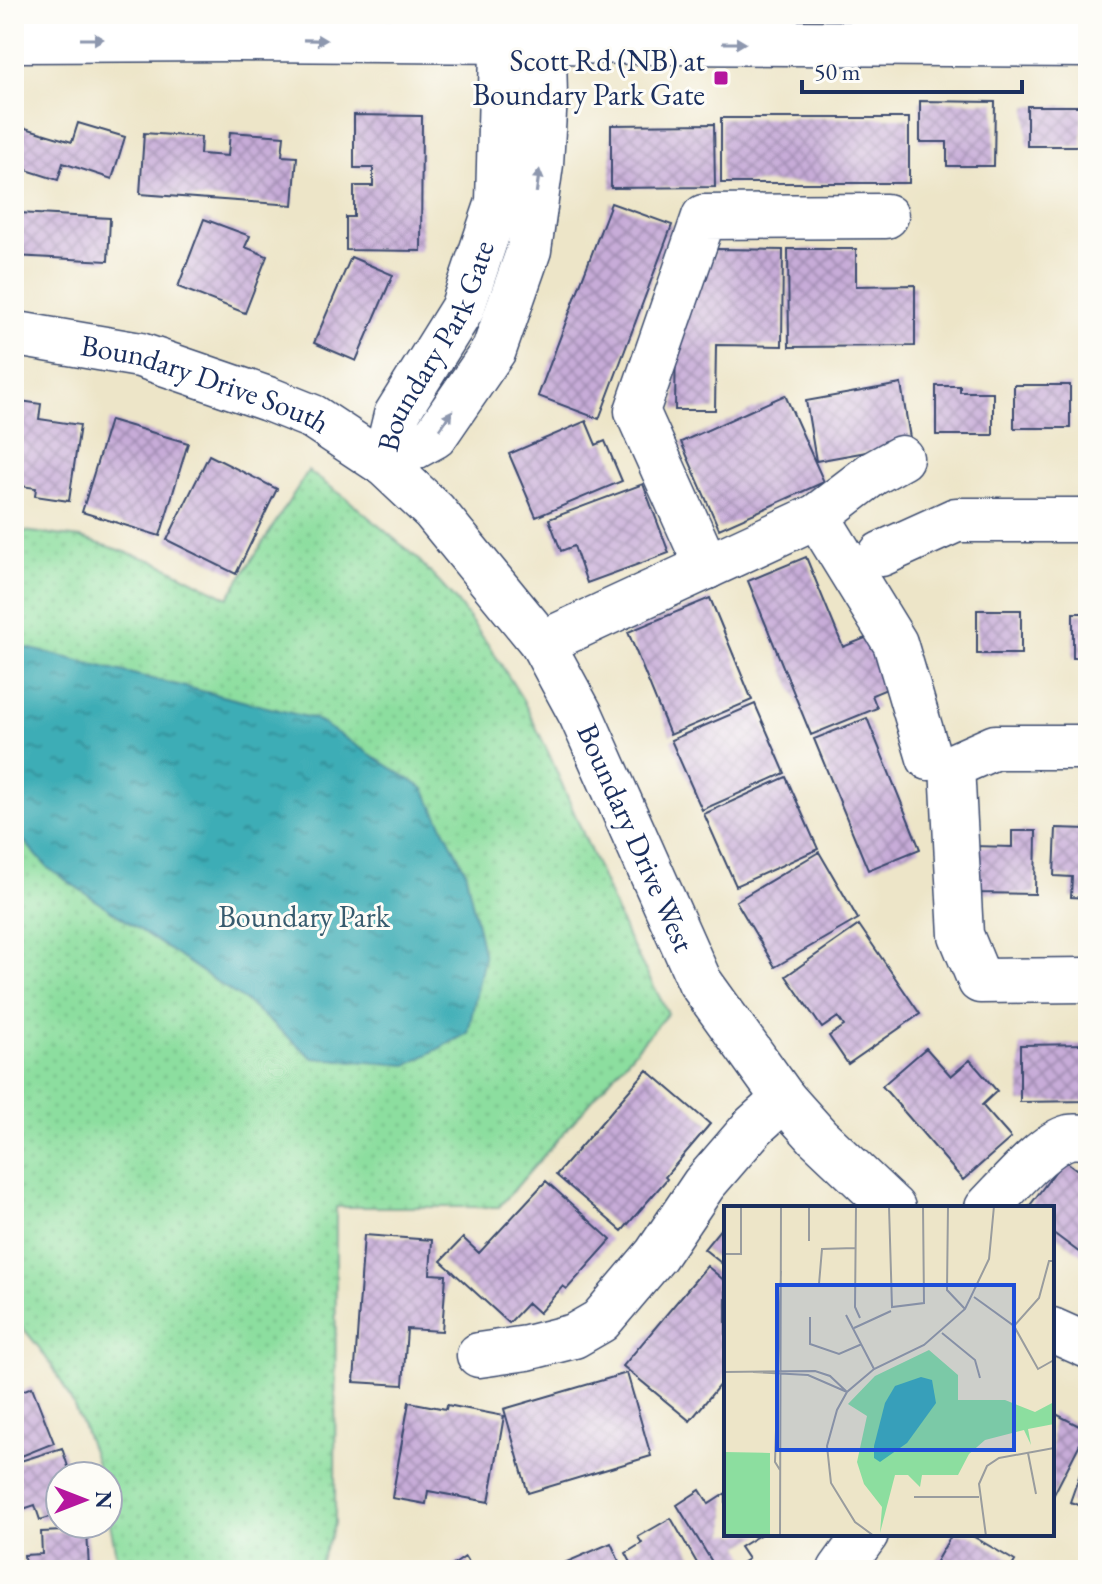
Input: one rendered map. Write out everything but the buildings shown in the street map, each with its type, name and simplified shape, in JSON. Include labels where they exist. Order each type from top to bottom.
[{"type":"street","points":[[14,40],[237,39],[523,28],[1088,45]]},
{"type":"street","name":"Boundary Park Gate","points":[[384,464],[435,436],[494,350],[529,250],[541,164],[545,96],[523,28]]},
{"type":"street","points":[[707,567],[637,411],[704,217],[886,216]]},
{"type":"street","name":"Boundary Drive South","points":[[14,335],[140,355],[268,399],[313,417],[384,464]]},
{"type":"street","points":[[542,643],[817,516],[872,474],[901,458]]},
{"type":"street","name":"Boundary Drive West","points":[[384,464],[434,511],[542,643],[581,715],[700,982],[784,1099],[818,1137],[891,1206]]},
{"type":"street","points":[[817,516],[895,643],[929,758]]},
{"type":"street","points":[[881,554],[956,520],[1088,520]]},
{"type":"street","points":[[1088,747],[995,747],[952,766],[961,935],[980,981],[1088,980]]},
{"type":"street","points":[[479,1355],[527,1348],[574,1336],[600,1321],[656,1255],[704,1184],[754,1126],[784,1099]]},
{"type":"street","points":[[989,1206],[1054,1144],[1070,1137],[1088,1137]]},
{"type":"street","points":[[1054,1331],[1088,1346]]},
{"type":"street","points":[[840,1570],[865,1536]]},
{"type":"green space","name":"Boundary Park","points":[[308,471],[346,498],[417,558],[457,602],[523,700],[627,936],[668,1013],[499,1207],[336,1207],[335,1524],[317,1570],[119,1570],[113,1540],[124,1540],[124,1460],[94,1460],[77,1412],[56,1372],[14,1319],[14,530],[81,538],[157,562],[228,598]]},
{"type":"water","points":[[14,647],[315,719],[424,789],[465,870],[484,957],[468,1033],[408,1065],[313,1058],[245,1001],[48,868],[14,830]]},
{"type":"place","name":"Scott Rd (NB) at Boundary Park Gate","points":[[721,78]]}]
